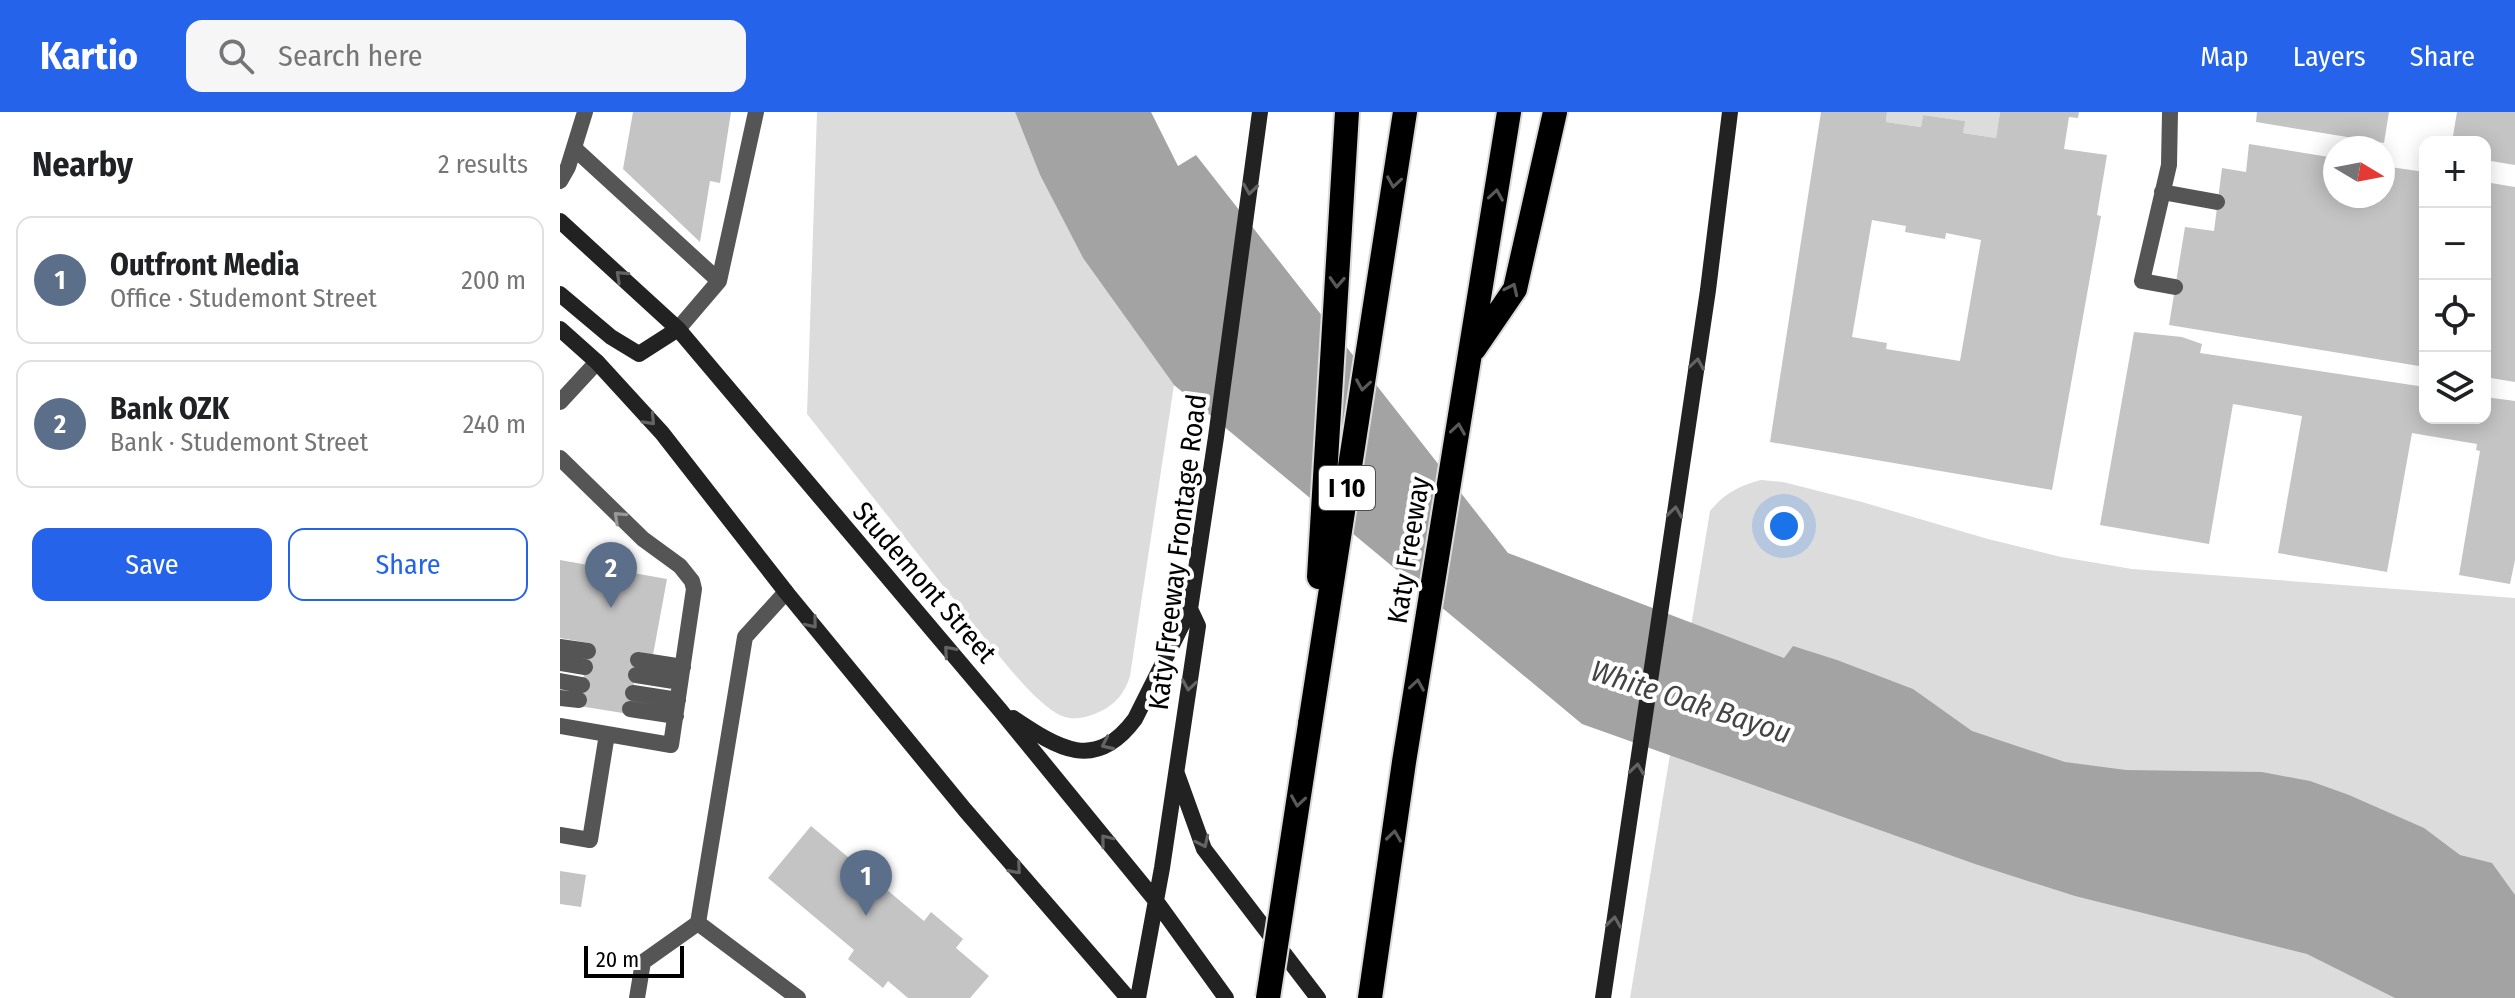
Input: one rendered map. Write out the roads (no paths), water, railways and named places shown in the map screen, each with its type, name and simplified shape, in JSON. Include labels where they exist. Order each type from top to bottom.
[{"type":"highway","points":[[1310,724],[1347,112]]},
{"type":"highway","name":"I 10","points":[[1268,998],[1405,112]]},
{"type":"highway","name":"Katy Freeway","points":[[1370,998],[1404,762],[1509,112]]},
{"type":"highway","points":[[1470,354],[1515,289],[1555,112]]},
{"type":"main road","name":"Katy Freeway Frontage Road","points":[[1138,998],[1198,626],[1190,609],[1260,112]]},
{"type":"main road","points":[[1603,998],[1708,290],[1730,112]]},
{"type":"main road","name":"Studemont Street","points":[[560,221],[678,329],[1000,710],[1156,901],[1226,998]]},
{"type":"main road","points":[[560,294],[611,337],[639,354],[678,329]]},
{"type":"main road","points":[[560,329],[597,362],[662,433],[786,592],[965,810],[1128,998]]},
{"type":"main road","points":[[1000,710],[1059,747],[1086,752],[1112,744],[1135,719],[1190,609]]},
{"type":"main road","points":[[1175,769],[1204,849],[1318,998]]},
{"type":"lane","points":[[560,181],[575,149],[585,112]]},
{"type":"lane","points":[[678,329],[719,281],[756,112]]},
{"type":"lane","points":[[2170,112],[2169,165],[2142,281],[2175,287]]},
{"type":"lane","points":[[575,149],[719,281]]},
{"type":"lane","points":[[2162,192],[2217,202]]},
{"type":"lane","points":[[560,402],[597,362]]},
{"type":"lane","points":[[560,458],[635,532],[680,566],[692,581],[694,589],[671,745],[560,726]]},
{"type":"lane","points":[[637,998],[643,962],[698,923],[745,637],[786,592]]},
{"type":"lane","points":[[560,647],[586,659],[560,663]]},
{"type":"lane","points":[[637,668],[682,674]]},
{"type":"lane","points":[[560,681],[581,692],[560,698]]},
{"type":"lane","points":[[632,701],[677,708]]},
{"type":"lane","points":[[560,835],[590,840],[607,734]]},
{"type":"lane","points":[[698,923],[798,998]]},
{"type":"water","name":"White Oak Bayou","points":[[1015,112],[1151,112],[1178,166],[1196,155],[1508,553],[1784,658],[1793,646],[1837,660],[1913,689],[1972,731],[2065,762],[2126,770],[2262,772],[2310,781],[2424,828],[2460,855],[2492,863],[2515,895],[2515,998],[2395,998],[2307,954],[2075,896],[1975,864],[1582,724],[1174,385],[1083,258],[1040,175]]},
{"type":"place","name":"Bank OZK","points":[[611,608]]},
{"type":"place","name":"Outfront Media","points":[[866,916]]}]
